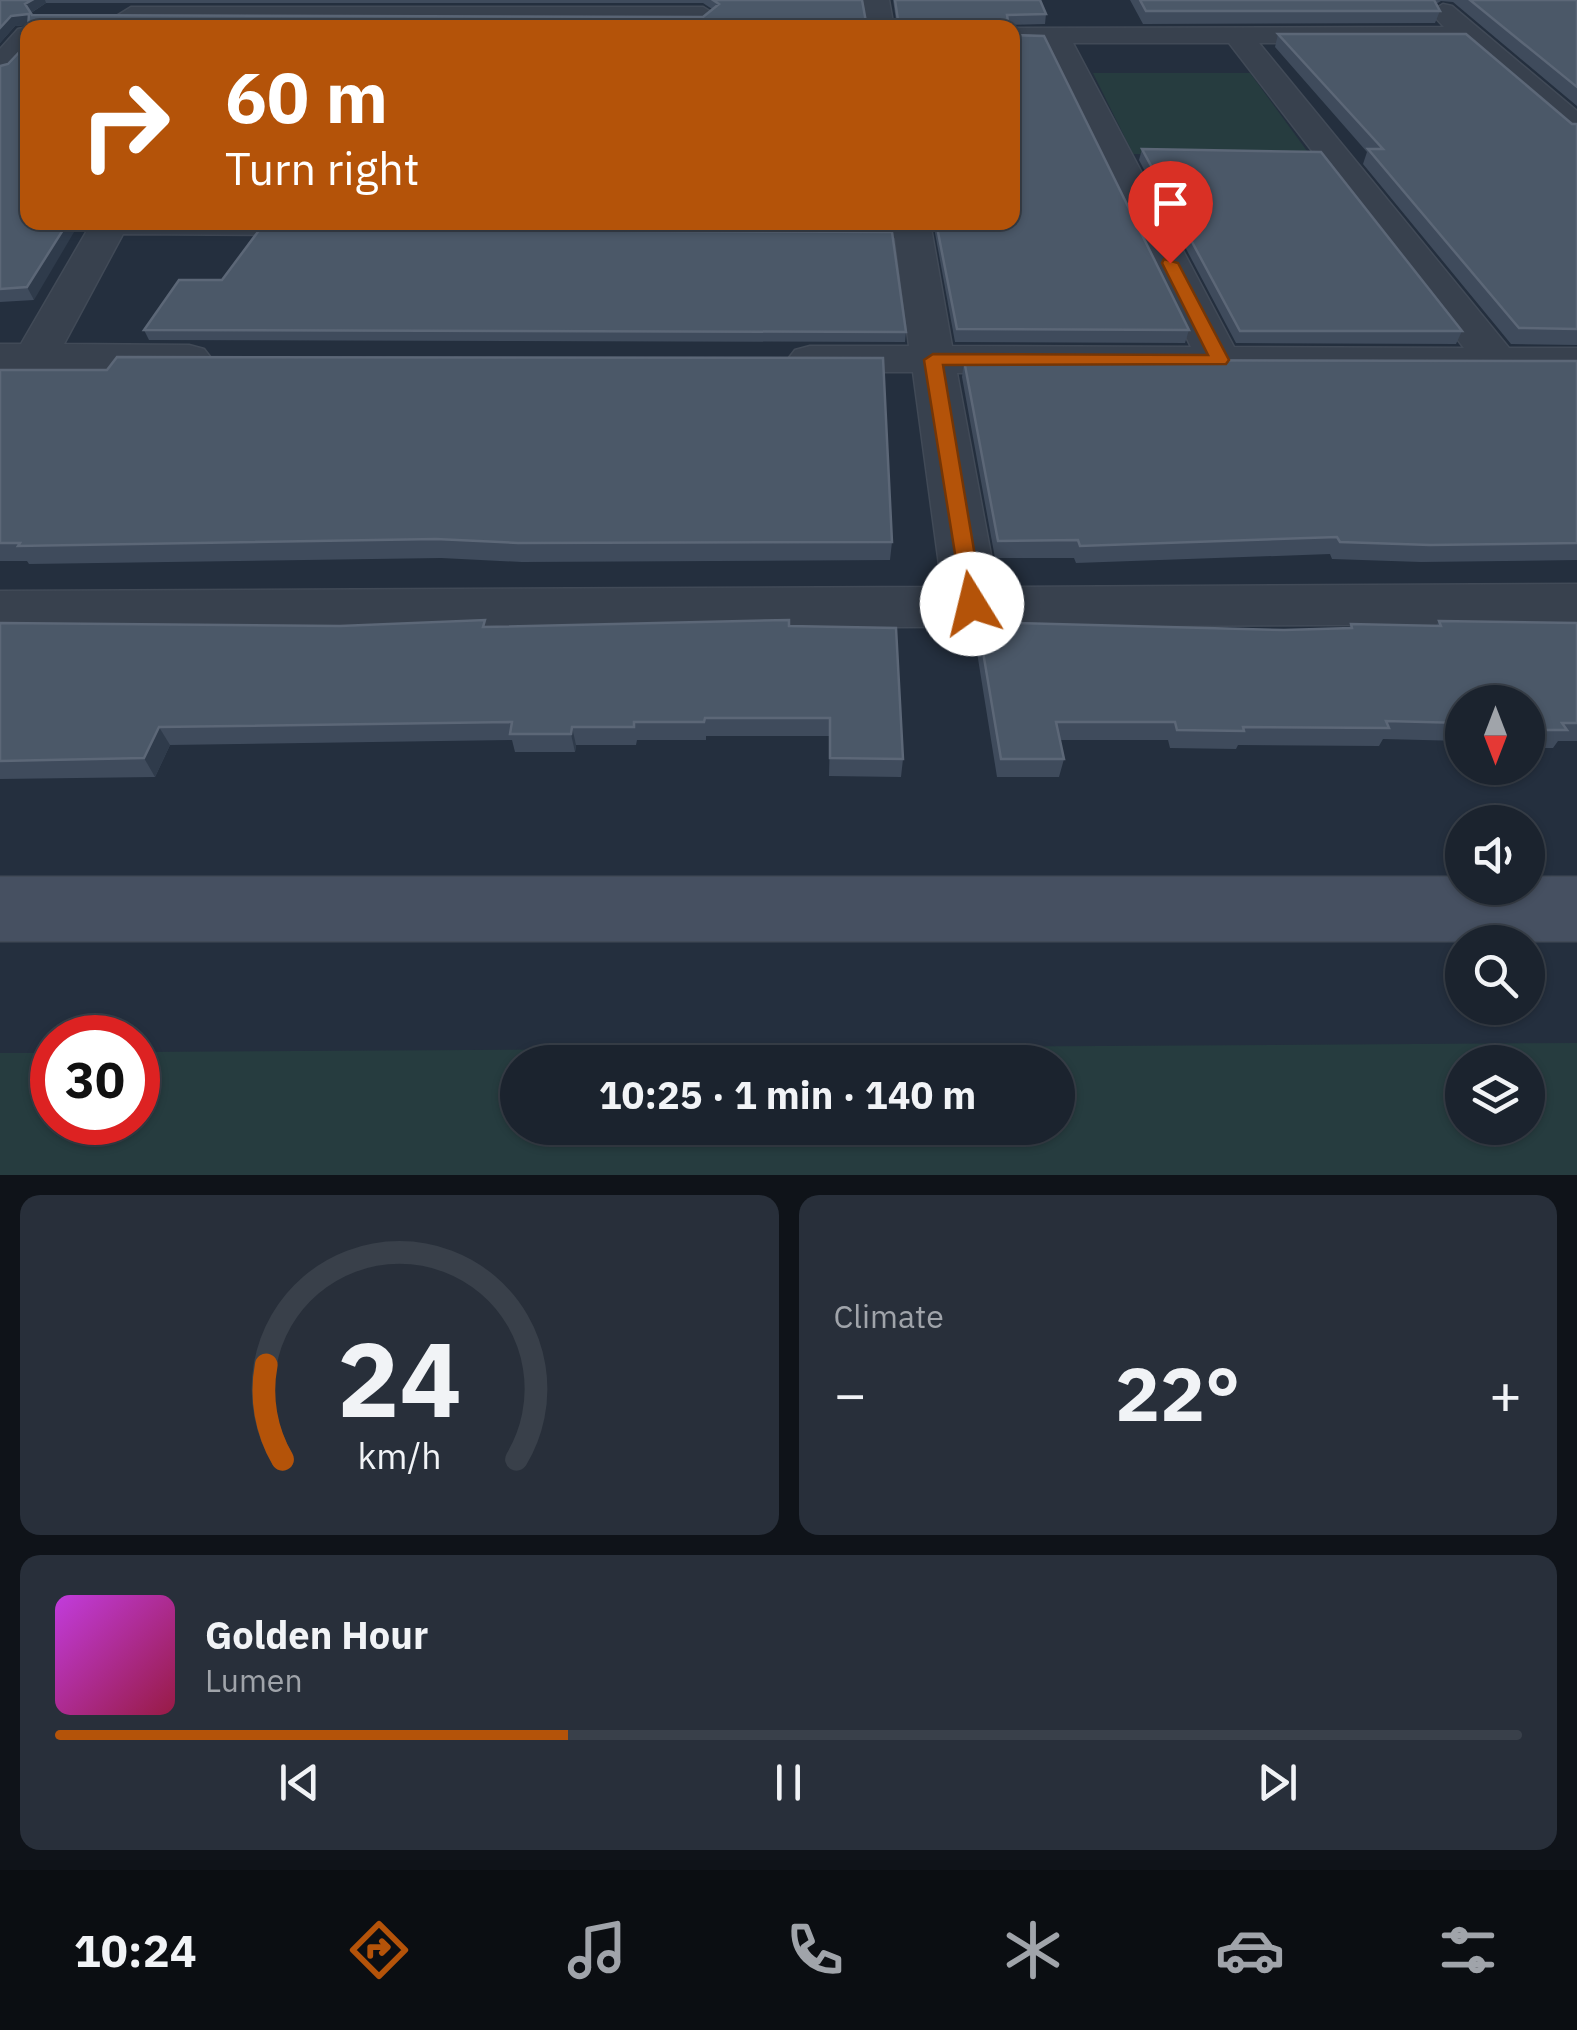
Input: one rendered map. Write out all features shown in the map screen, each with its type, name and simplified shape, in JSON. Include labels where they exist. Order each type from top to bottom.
[{"type":"street","points":[[1429,0],[1577,128]]},
{"type":"street","points":[[293,20],[703,14]]},
{"type":"street","points":[[100,15],[204,20]]},
{"type":"street","points":[[1020,35],[1469,35]]},
{"type":"street","points":[[1054,35],[1220,360]]},
{"type":"street","points":[[1236,35],[1497,361]]},
{"type":"street","points":[[0,66],[20,44]]},
{"type":"street","points":[[17,357],[106,230]]},
{"type":"street","points":[[912,230],[972,604]]},
{"type":"street","points":[[17,357],[234,358]]},
{"type":"street","points":[[773,359],[1577,361]]},
{"type":"street","points":[[0,611],[1577,604]]},
{"type":"street","points":[[0,909],[1577,909]]},
{"type":"green space","points":[[1093,73],[1250,73],[1310,155],[1133,154]]},
{"type":"green space","points":[[1577,1043],[1577,1175],[0,1175],[0,1053],[30,1053],[30,1145],[160,1145],[160,1052],[500,1050],[500,1145],[1075,1145],[1075,1046]]},
{"type":"building","points":[[0,0],[32,0],[25,4],[32,15],[703,17],[719,4],[713,0],[862,0],[866,20],[29,20],[29,14],[11,16],[0,28]]},
{"type":"building","points":[[895,0],[1040,0],[1046,14],[1007,15],[1008,20],[898,20]]},
{"type":"building","points":[[1140,0],[1434,0],[1440,11],[1146,11]]},
{"type":"building","points":[[1470,0],[1577,0],[1577,87]]},
{"type":"building","points":[[1278,34],[1466,34],[1572,124],[1577,124],[1577,329],[1519,328],[1368,149],[1383,149]]},
{"type":"building","points":[[1020,35],[1044,36],[1189,330],[957,329],[938,230],[1020,230]]},
{"type":"building","points":[[20,51],[20,230],[63,230],[27,287],[0,289],[0,66],[8,64]]},
{"type":"building","points":[[1142,149],[1321,152],[1462,331],[1240,331]]},
{"type":"building","points":[[259,230],[892,232],[906,332],[144,330],[179,280],[222,280]]},
{"type":"building","points":[[117,357],[883,358],[892,542],[518,543],[436,539],[18,546],[20,543],[0,543],[0,370],[107,370]]},
{"type":"building","points":[[964,360],[1577,361],[1577,543],[1430,545],[1340,542],[1337,537],[1080,546],[1078,540],[998,541]]},
{"type":"building","points":[[485,620],[483,627],[789,620],[789,626],[896,628],[903,759],[830,758],[830,718],[705,718],[704,722],[634,722],[634,727],[572,727],[571,734],[510,734],[512,722],[159,727],[144,758],[0,761],[0,623],[340,626]]},
{"type":"building","points":[[1439,621],[1577,623],[1577,723],[1562,723],[1567,730],[1545,730],[1545,685],[1445,685],[1445,723],[1386,721],[1389,728],[1243,727],[1244,731],[1177,730],[1175,722],[1056,722],[1064,759],[1001,759],[978,622],[1284,630],[1352,628],[1351,624],[1441,626]]},
{"type":"route","points":[[972,604],[933,360],[1220,360],[1170,263]]}]
